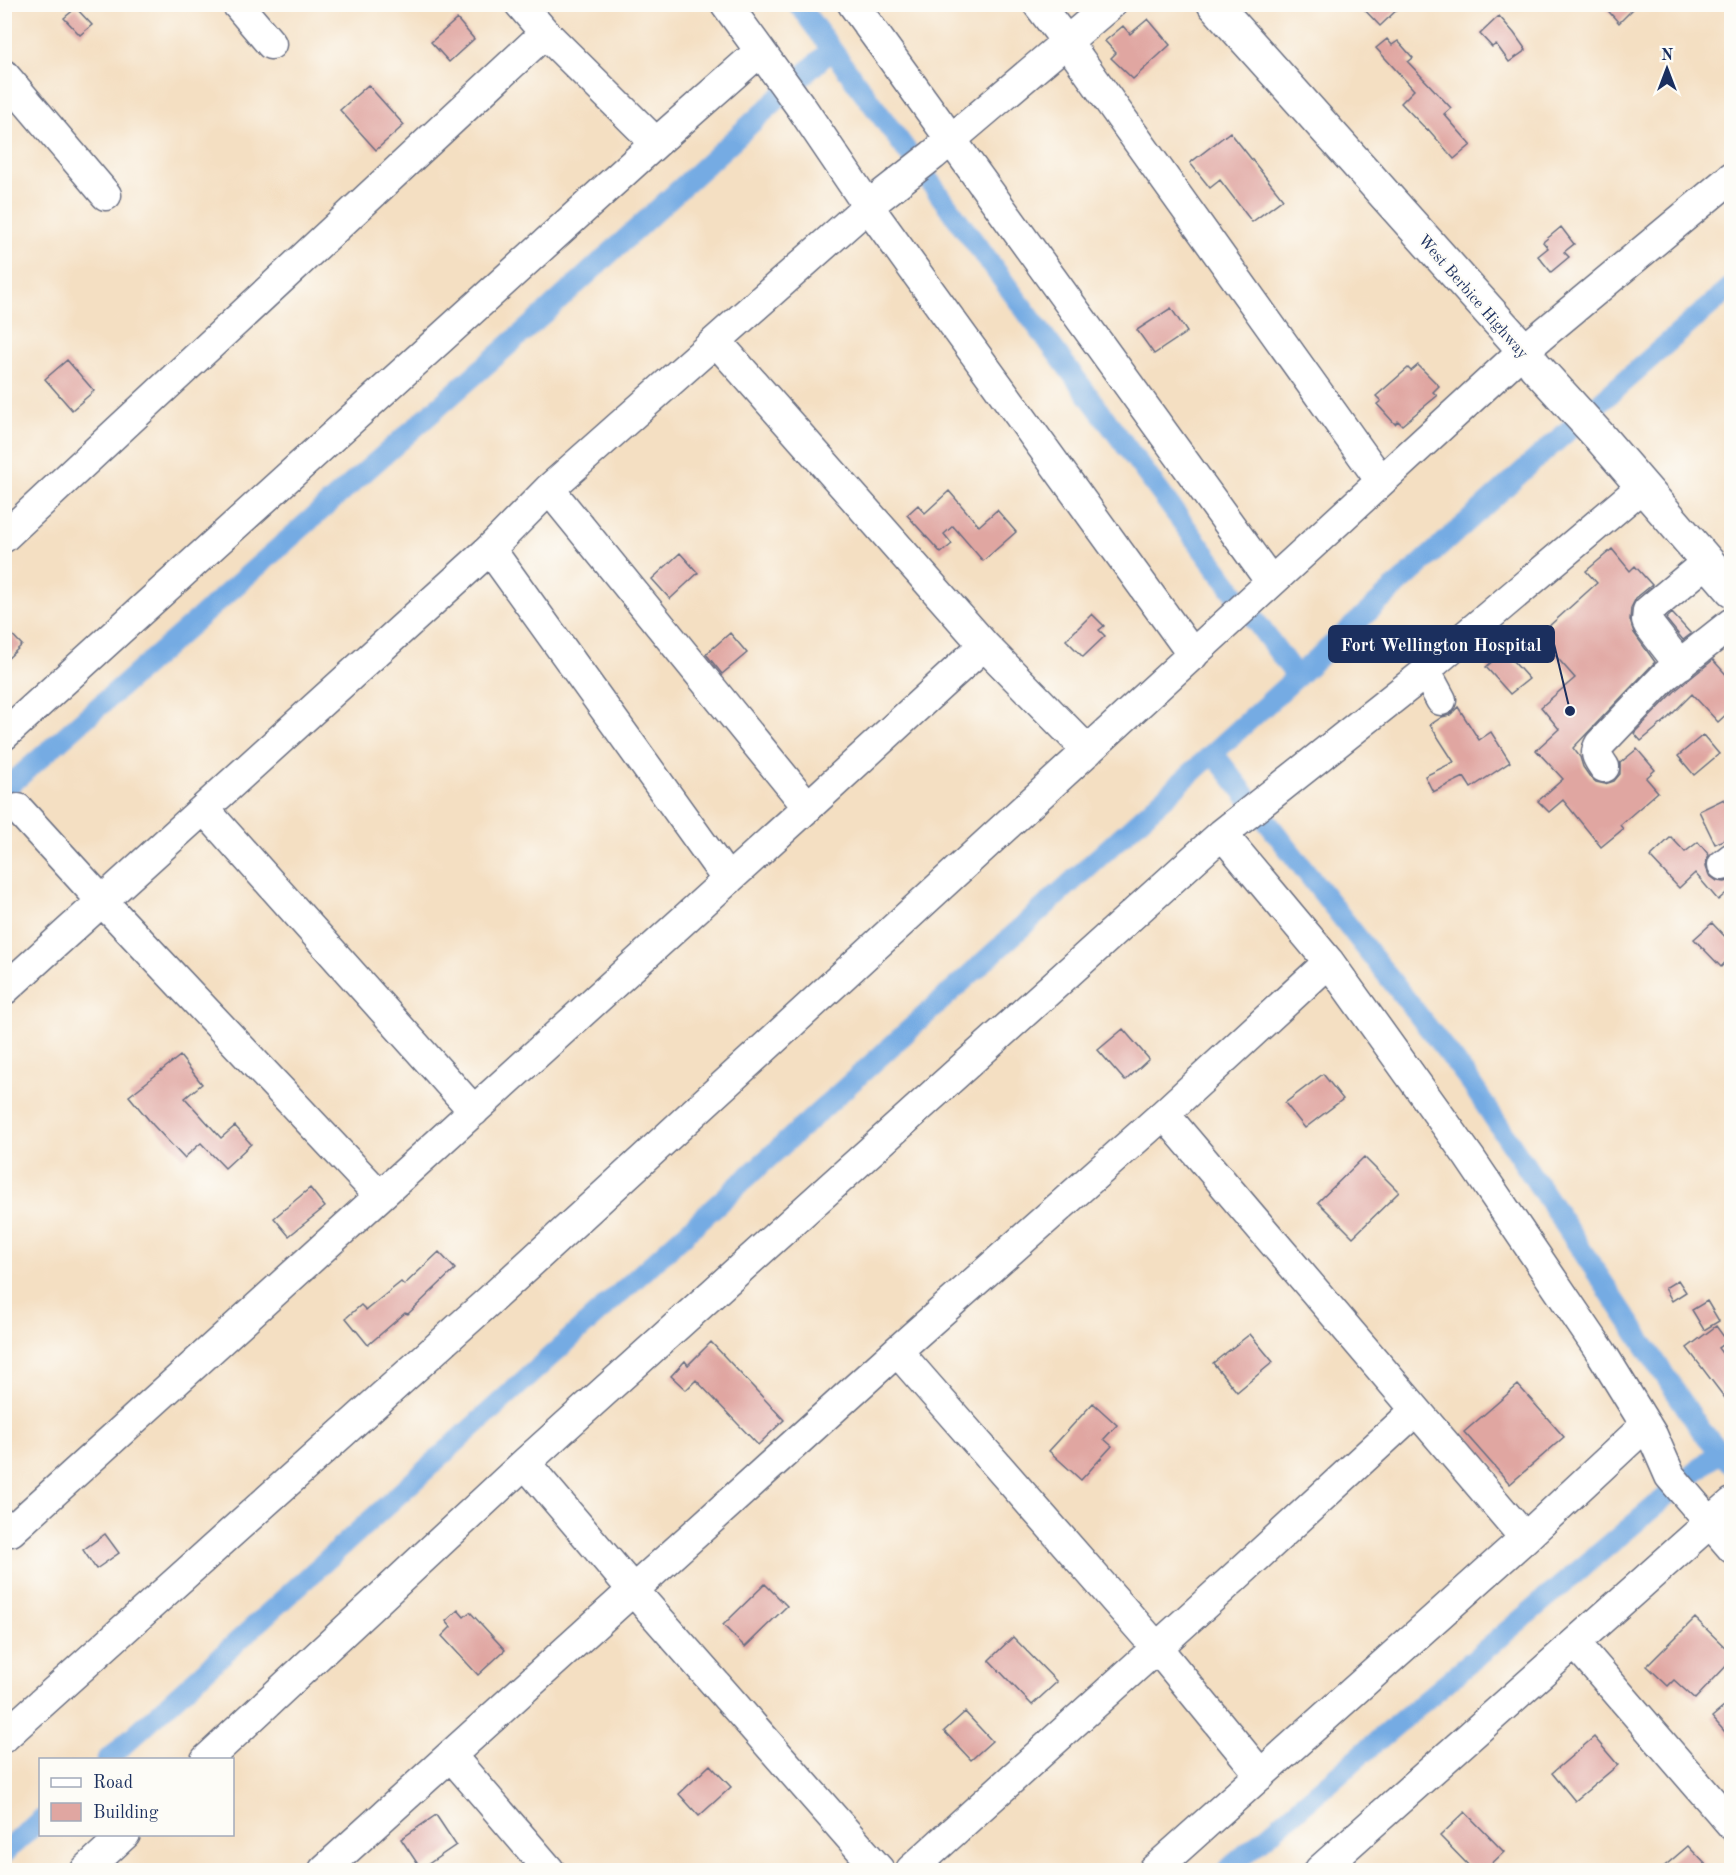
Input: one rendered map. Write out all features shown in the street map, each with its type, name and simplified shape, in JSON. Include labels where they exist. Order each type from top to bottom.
[{"type":"main road","name":"West Berbice Highway","points":[[1214,4],[1599,436],[1731,590]]},
{"type":"street","points":[[237,4],[271,44]]},
{"type":"street","points":[[520,4],[545,33],[656,143]]},
{"type":"street","points":[[726,4],[801,107],[868,206],[1193,655]]},
{"type":"street","points":[[853,4],[942,148],[1271,582]]},
{"type":"street","points":[[1038,4],[1381,482]]},
{"type":"street","points":[[4,990],[490,549],[549,489],[868,206],[942,148],[1112,4]]},
{"type":"street","points":[[4,537],[545,33]]},
{"type":"street","points":[[4,735],[759,52]]},
{"type":"street","points":[[4,75],[106,195]]},
{"type":"street","points":[[4,1737],[490,1300],[1381,482],[1529,358],[1731,177]]},
{"type":"street","points":[[716,341],[984,645],[1088,752]]},
{"type":"street","points":[[208,1758],[525,1463],[1222,834],[1426,672],[1436,661],[1643,486]]},
{"type":"street","points":[[549,489],[808,807]]},
{"type":"street","points":[[490,549],[728,880]]},
{"type":"street","points":[[1680,664],[1649,625],[1648,611],[1707,562]]},
{"type":"street","points":[[1604,767],[1596,755],[1600,744],[1644,697],[1680,664],[1731,623]]},
{"type":"street","points":[[7,1531],[474,1111],[984,645]]},
{"type":"street","points":[[1426,672],[1441,700]]},
{"type":"street","points":[[18,808],[102,901],[380,1196]]},
{"type":"street","points":[[204,808],[474,1111]]},
{"type":"street","points":[[1222,834],[1329,962],[1469,1157],[1601,1352],[1646,1425],[1670,1476],[1721,1513],[1731,1548]]},
{"type":"street","points":[[324,1870],[897,1351],[1164,1114],[1329,962]]},
{"type":"street","points":[[1164,1114],[1525,1538]]},
{"type":"street","points":[[897,1351],[1157,1648],[1261,1775]]},
{"type":"street","points":[[911,1870],[1415,1411]]},
{"type":"street","points":[[1154,1870],[1525,1538],[1646,1425]]},
{"type":"street","points":[[525,1463],[633,1590],[879,1870]]},
{"type":"street","points":[[1320,1870],[1721,1513]]},
{"type":"street","points":[[1575,1643],[1731,1825]]},
{"type":"street","points":[[451,1756],[549,1870]]},
{"type":"street","points":[[86,1870],[123,1836]]},
{"type":"building","points":[[1359,4],[1403,4],[1380,26]]},
{"type":"building","points":[[1602,4],[1638,4],[1619,23]]},
{"type":"building","points":[[76,8],[92,25],[80,35],[64,18]]},
{"type":"building","points":[[1499,16],[1526,50],[1509,62],[1496,44],[1492,47],[1480,34]]},
{"type":"building","points":[[457,19],[474,39],[449,62],[431,42]]},
{"type":"building","points":[[1148,19],[1170,45],[1133,79],[1111,58],[1116,53],[1105,41],[1123,26],[1130,34]]},
{"type":"building","points":[[1387,39],[1392,45],[1398,41],[1413,58],[1408,62],[1451,108],[1444,114],[1471,145],[1454,159],[1401,103],[1414,90],[1376,48]]},
{"type":"building","points":[[368,85],[404,125],[376,150],[340,110]]},
{"type":"building","points":[[1230,132],[1283,199],[1252,222],[1220,180],[1210,188],[1190,163]]},
{"type":"building","points":[[1561,227],[1574,244],[1564,252],[1569,257],[1551,272],[1538,256],[1548,248],[1543,242]]},
{"type":"building","points":[[1171,308],[1187,332],[1154,354],[1137,330]]},
{"type":"building","points":[[67,360],[94,391],[72,410],[45,379]]},
{"type":"building","points":[[1418,365],[1439,386],[1433,392],[1437,396],[1402,425],[1398,421],[1395,424],[1377,404],[1381,401],[1376,396],[1408,368],[1411,371]]},
{"type":"building","points":[[949,491],[979,526],[997,510],[1016,532],[983,561],[953,526],[944,534],[952,544],[941,553],[907,515],[918,505],[925,513]]},
{"type":"building","points":[[1612,549],[1630,571],[1635,566],[1652,585],[1636,598],[1631,608],[1630,620],[1634,633],[1655,662],[1573,748],[1590,777],[1596,782],[1605,784],[1614,781],[1620,774],[1620,763],[1637,749],[1655,770],[1646,778],[1658,792],[1620,825],[1623,829],[1601,847],[1563,800],[1549,812],[1538,801],[1563,779],[1536,750],[1559,729],[1541,707],[1575,678],[1538,636],[1597,583],[1586,571]]},
{"type":"building","points":[[680,553],[698,573],[670,599],[652,579]]},
{"type":"building","points":[[1672,613],[1691,634],[1683,640],[1666,619]]},
{"type":"building","points":[[1092,614],[1104,626],[1099,630],[1105,636],[1083,657],[1066,640]]},
{"type":"building","points":[[4,626],[22,645],[4,662]]},
{"type":"building","points":[[730,633],[747,653],[722,674],[706,654]]},
{"type":"building","points":[[1504,651],[1529,679],[1510,694],[1486,667]]},
{"type":"building","points":[[1713,660],[1731,680],[1731,710],[1718,722],[1692,694],[1641,741],[1634,733],[1677,689]]},
{"type":"building","points":[[1458,707],[1479,740],[1491,732],[1510,762],[1471,788],[1464,777],[1433,792],[1425,776],[1454,762],[1430,725],[1450,715]]},
{"type":"building","points":[[1703,735],[1719,754],[1694,775],[1678,756]]},
{"type":"building","points":[[1724,799],[1731,814],[1731,836],[1715,844],[1699,811]]},
{"type":"building","points":[[1671,837],[1685,852],[1698,842],[1709,855],[1706,867],[1709,875],[1717,881],[1731,880],[1731,889],[1718,900],[1695,873],[1679,888],[1650,857]]},
{"type":"building","points":[[1712,923],[1731,943],[1731,956],[1721,967],[1694,939]]},
{"type":"building","points":[[1123,1029],[1149,1059],[1125,1081],[1098,1050]]},
{"type":"building","points":[[180,1056],[202,1084],[185,1098],[221,1138],[235,1126],[251,1144],[225,1168],[201,1143],[184,1158],[129,1096]]},
{"type":"building","points":[[1323,1074],[1343,1099],[1305,1128],[1285,1103]]},
{"type":"building","points":[[1364,1157],[1399,1192],[1353,1237],[1318,1202]]},
{"type":"building","points":[[310,1188],[325,1207],[289,1236],[274,1218]]},
{"type":"building","points":[[439,1252],[455,1269],[408,1314],[405,1313],[368,1345],[346,1318],[361,1305],[366,1310],[401,1282],[404,1285]]},
{"type":"building","points":[[1678,1280],[1686,1292],[1672,1301],[1665,1288]]},
{"type":"building","points":[[1707,1301],[1719,1321],[1704,1330],[1692,1310]]},
{"type":"building","points":[[1716,1326],[1727,1341],[1718,1348],[1731,1365],[1731,1406],[1687,1348]]},
{"type":"building","points":[[1250,1334],[1273,1362],[1237,1392],[1213,1363]]},
{"type":"building","points":[[711,1342],[784,1420],[758,1445],[696,1380],[686,1390],[671,1376],[685,1361],[688,1365]]},
{"type":"building","points":[[1518,1385],[1564,1437],[1510,1484],[1464,1432]]},
{"type":"building","points":[[1093,1403],[1117,1425],[1104,1439],[1112,1446],[1081,1480],[1049,1451]]},
{"type":"building","points":[[105,1534],[119,1553],[96,1569],[83,1550]]},
{"type":"building","points":[[765,1584],[787,1606],[745,1647],[723,1625]]},
{"type":"building","points":[[458,1610],[464,1617],[470,1612],[505,1650],[478,1675],[442,1636],[451,1627],[446,1621]]},
{"type":"building","points":[[1695,1618],[1731,1653],[1731,1661],[1695,1699],[1674,1680],[1668,1686],[1647,1666]]},
{"type":"building","points":[[1013,1637],[1057,1682],[1032,1705],[989,1660]]},
{"type":"building","points":[[1731,1701],[1731,1739],[1712,1717]]},
{"type":"building","points":[[965,1712],[992,1741],[971,1760],[944,1731]]},
{"type":"building","points":[[1594,1737],[1618,1765],[1575,1801],[1552,1773]]},
{"type":"building","points":[[710,1765],[731,1787],[699,1816],[679,1794]]},
{"type":"building","points":[[1465,1812],[1504,1852],[1485,1870],[1473,1870],[1440,1836]]},
{"type":"building","points":[[436,1815],[456,1845],[421,1869],[401,1839]]},
{"type":"building","points":[[1688,1846],[1711,1870],[1660,1870]]},
{"type":"waterway","points":[[798,4],[1297,677]]},
{"type":"waterway","points":[[4,790],[546,312],[831,50]]},
{"type":"waterway","points":[[109,1758],[1535,460],[1732,286]]},
{"type":"waterway","points":[[1213,753],[1466,1076],[1701,1430],[1732,1465]]},
{"type":"waterway","points":[[1227,1870],[1720,1451]]},
{"type":"waterway","points":[[4,1853],[39,1821]]},
{"type":"place","name":"Fort Wellington Hospital","points":[[1570,711]]}]
